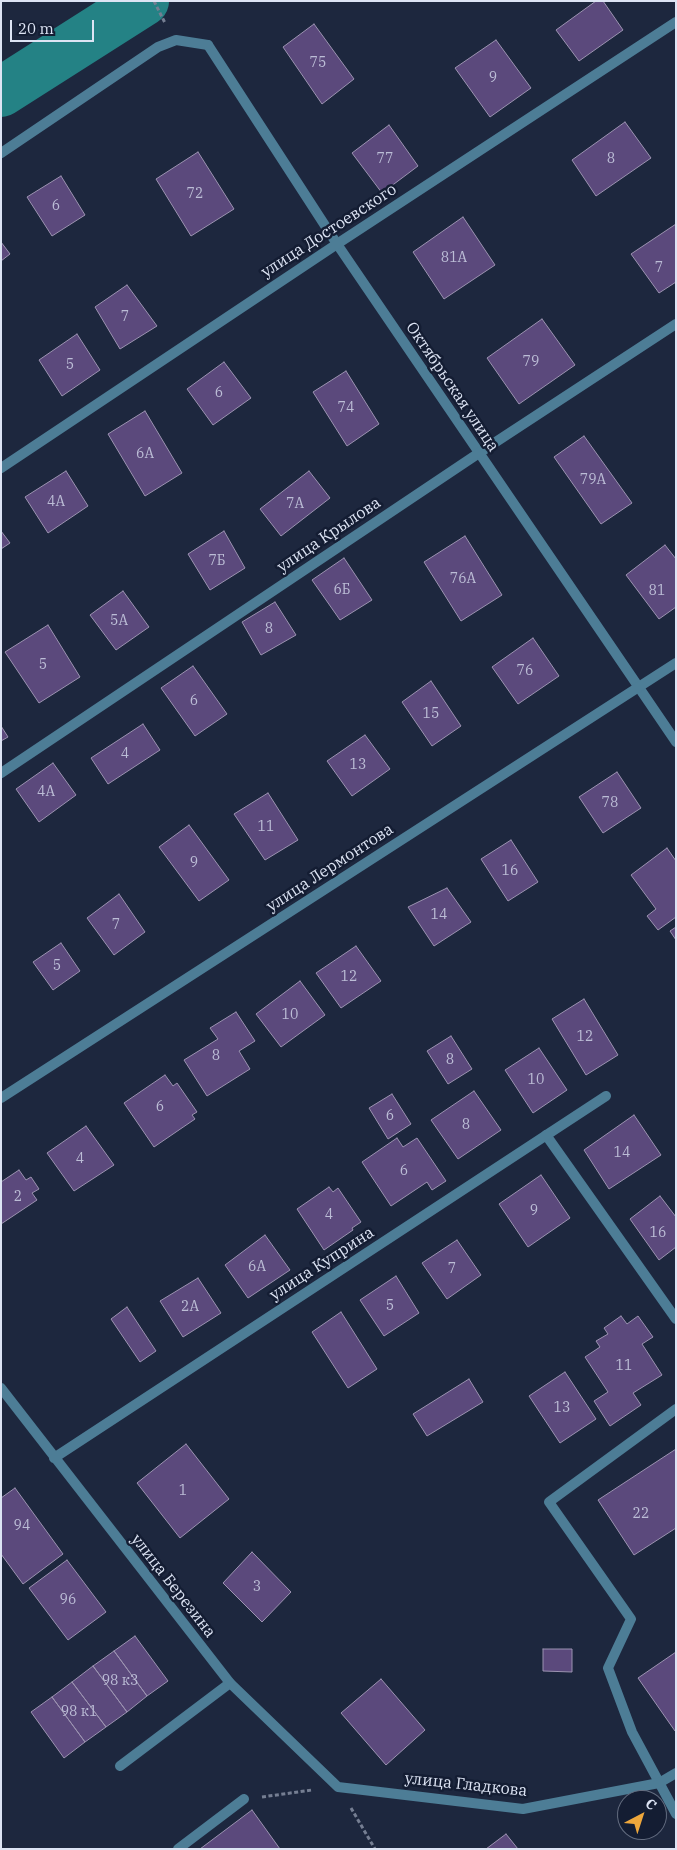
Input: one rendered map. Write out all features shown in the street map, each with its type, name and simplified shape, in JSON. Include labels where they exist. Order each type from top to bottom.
[{"type":"street","name":"улица Достоевского","points":[[1,468],[337,244],[676,22]]},
{"type":"street","points":[[1,153],[158,47],[176,40],[168,31]]},
{"type":"street","name":"Октябрьская улица","points":[[176,40],[208,45],[337,244],[676,742]]},
{"type":"street","name":"улица Крылова","points":[[1,773],[479,452],[676,324]]},
{"type":"street","name":"улица Лермонтова","points":[[1,1098],[676,663]]},
{"type":"street","name":"улица Куприна","points":[[54,1458],[606,1096]]},
{"type":"street","points":[[546,1135],[676,1319]]},
{"type":"street","name":"улица Березина","points":[[1,1388],[230,1683],[338,1786]]},
{"type":"street","points":[[676,1409],[549,1502],[631,1619],[608,1668],[632,1732],[676,1814]]},
{"type":"street","points":[[120,1766],[230,1683]]},
{"type":"street","name":"улица Гладкова","points":[[338,1786],[523,1808],[659,1783],[676,1773]]},
{"type":"street","points":[[178,1849],[244,1799]]},
{"type":"path","points":[[154,1],[168,31]]},
{"type":"path","points":[[244,1799],[338,1786],[375,1849]]},
{"type":"building","points":[[596,1],[603,1],[623,30],[579,61],[556,30]]},
{"type":"building","points":[[314,24],[354,79],[322,104],[283,47]]},
{"type":"building","points":[[496,40],[531,88],[490,117],[455,68]]},
{"type":"building","points":[[625,122],[651,158],[596,196],[572,160]]},
{"type":"building","points":[[389,125],[418,166],[382,193],[352,153]]},
{"type":"building","points":[[198,152],[234,209],[191,236],[156,179]]},
{"type":"building","points":[[61,176],[85,215],[52,236],[27,197]]},
{"type":"building","points":[[463,217],[495,265],[444,299],[413,252]]},
{"type":"building","points":[[676,224],[676,282],[659,293],[631,254]]},
{"type":"building","points":[[1,242],[10,254],[1,261]]},
{"type":"building","points":[[127,285],[157,326],[120,349],[95,307]]},
{"type":"building","points":[[542,319],[575,365],[519,404],[487,358]]},
{"type":"building","points":[[77,334],[100,370],[62,396],[39,360]]},
{"type":"building","points":[[224,362],[251,398],[213,425],[187,389]]},
{"type":"building","points":[[346,371],[379,424],[347,446],[313,392]]},
{"type":"building","points":[[145,411],[182,473],[145,496],[108,434]]},
{"type":"building","points":[[584,436],[632,503],[601,524],[554,457]]},
{"type":"building","points":[[66,471],[88,506],[48,533],[25,497]]},
{"type":"building","points":[[309,471],[330,498],[281,536],[260,509]]},
{"type":"building","points":[[1,531],[10,543],[1,549]]},
{"type":"building","points":[[224,531],[245,568],[210,590],[188,554]]},
{"type":"building","points":[[465,536],[502,595],[461,621],[424,562]]},
{"type":"building","points":[[665,545],[676,559],[676,607],[659,619],[626,575]]},
{"type":"building","points":[[344,558],[372,600],[340,620],[312,580]]},
{"type":"building","points":[[123,591],[149,627],[116,650],[90,615]]},
{"type":"building","points":[[275,602],[296,635],[261,655],[242,622]]},
{"type":"building","points":[[48,625],[80,677],[39,703],[5,652]]},
{"type":"building","points":[[533,638],[559,676],[518,704],[492,667]]},
{"type":"building","points":[[193,666],[227,714],[195,736],[161,688]]},
{"type":"building","points":[[431,681],[461,726],[432,746],[402,702]]},
{"type":"building","points":[[143,724],[160,750],[108,784],[91,758]]},
{"type":"building","points":[[1,726],[8,737],[1,741]]},
{"type":"building","points":[[365,735],[390,769],[352,796],[327,761]]},
{"type":"building","points":[[53,763],[76,795],[39,822],[16,789]]},
{"type":"building","points":[[617,772],[641,808],[603,833],[579,797]]},
{"type":"building","points":[[268,793],[298,840],[265,860],[234,814]]},
{"type":"building","points":[[189,825],[229,880],[199,901],[159,847]]},
{"type":"building","points":[[511,840],[538,882],[508,901],[481,859]]},
{"type":"building","points":[[667,848],[676,861],[676,917],[658,930],[647,916],[656,909],[631,875]]},
{"type":"building","points":[[447,888],[471,922],[434,946],[408,907]]},
{"type":"building","points":[[119,894],[145,932],[114,955],[87,918]]},
{"type":"building","points":[[676,927],[676,940],[670,931]]},
{"type":"building","points":[[61,943],[80,971],[53,990],[33,962]]},
{"type":"building","points":[[356,946],[381,981],[341,1008],[316,973]]},
{"type":"building","points":[[300,981],[325,1015],[281,1047],[256,1014]]},
{"type":"building","points":[[584,999],[618,1055],[586,1075],[552,1019]]},
{"type":"building","points":[[236,1012],[255,1041],[239,1051],[250,1069],[207,1096],[184,1060],[218,1039],[210,1028]]},
{"type":"building","points":[[451,1036],[472,1069],[448,1084],[427,1051]]},
{"type":"building","points":[[539,1048],[567,1090],[533,1113],[505,1070]]},
{"type":"building","points":[[165,1075],[173,1086],[177,1083],[197,1112],[192,1115],[195,1119],[154,1147],[124,1103]]},
{"type":"building","points":[[474,1091],[501,1130],[458,1159],[431,1120]]},
{"type":"building","points":[[392,1094],[411,1124],[388,1139],[369,1108]]},
{"type":"building","points":[[634,1115],[661,1155],[609,1189],[584,1150]]},
{"type":"building","points":[[86,1126],[114,1165],[74,1191],[47,1153]]},
{"type":"building","points":[[397,1138],[403,1147],[417,1138],[446,1181],[432,1190],[427,1182],[391,1206],[362,1162]]},
{"type":"building","points":[[19,1170],[26,1180],[31,1177],[39,1189],[32,1193],[37,1200],[1,1224],[1,1182]]},
{"type":"building","points":[[541,1175],[570,1218],[528,1247],[499,1204]]},
{"type":"building","points":[[329,1187],[333,1192],[338,1188],[361,1222],[352,1228],[353,1230],[324,1250],[297,1209]]},
{"type":"building","points":[[660,1196],[676,1217],[676,1247],[659,1260],[630,1219]]},
{"type":"building","points":[[265,1235],[290,1270],[248,1298],[225,1265]]},
{"type":"building","points":[[457,1240],[481,1275],[447,1299],[422,1263]]},
{"type":"building","points":[[396,1276],[419,1313],[384,1336],[360,1300]]},
{"type":"building","points":[[198,1278],[221,1313],[183,1337],[160,1301]]},
{"type":"building","points":[[127,1307],[156,1351],[140,1362],[111,1319]]},
{"type":"building","points":[[341,1312],[377,1369],[348,1388],[312,1332]]},
{"type":"building","points":[[621,1316],[627,1324],[638,1316],[653,1337],[642,1344],[662,1375],[633,1393],[641,1405],[610,1426],[594,1401],[608,1392],[585,1357],[600,1347],[596,1341],[608,1334],[604,1328]]},
{"type":"building","points":[[565,1372],[596,1419],[560,1443],[529,1396]]},
{"type":"building","points":[[469,1379],[483,1402],[427,1436],[413,1414]]},
{"type":"building","points":[[186,1444],[229,1499],[180,1538],[137,1483]]},
{"type":"building","points":[[676,1449],[676,1528],[634,1555],[598,1500]]},
{"type":"building","points":[[15,1488],[63,1554],[23,1584],[1,1554],[1,1498]]},
{"type":"building","points":[[252,1552],[291,1592],[262,1622],[223,1583]]},
{"type":"building","points":[[67,1560],[106,1612],[68,1640],[29,1588]]},
{"type":"building","points":[[135,1636],[168,1681],[147,1696],[114,1651]]},
{"type":"building","points":[[543,1649],[572,1649],[572,1672],[543,1671]]},
{"type":"building","points":[[114,1651],[147,1696],[127,1712],[93,1666]]},
{"type":"building","points":[[676,1652],[676,1730],[675,1731],[638,1678]]},
{"type":"building","points":[[93,1666],[127,1712],[106,1727],[72,1682]]},
{"type":"building","points":[[381,1679],[425,1730],[386,1765],[341,1713]]},
{"type":"building","points":[[72,1682],[106,1727],[85,1742],[52,1697]]},
{"type":"building","points":[[52,1697],[85,1742],[64,1758],[31,1712]]},
{"type":"building","points":[[252,1810],[280,1849],[200,1849]]},
{"type":"building","points":[[506,1834],[518,1849],[486,1849]]},
{"type":"waterway","points":[[1,92],[144,1]]}]
